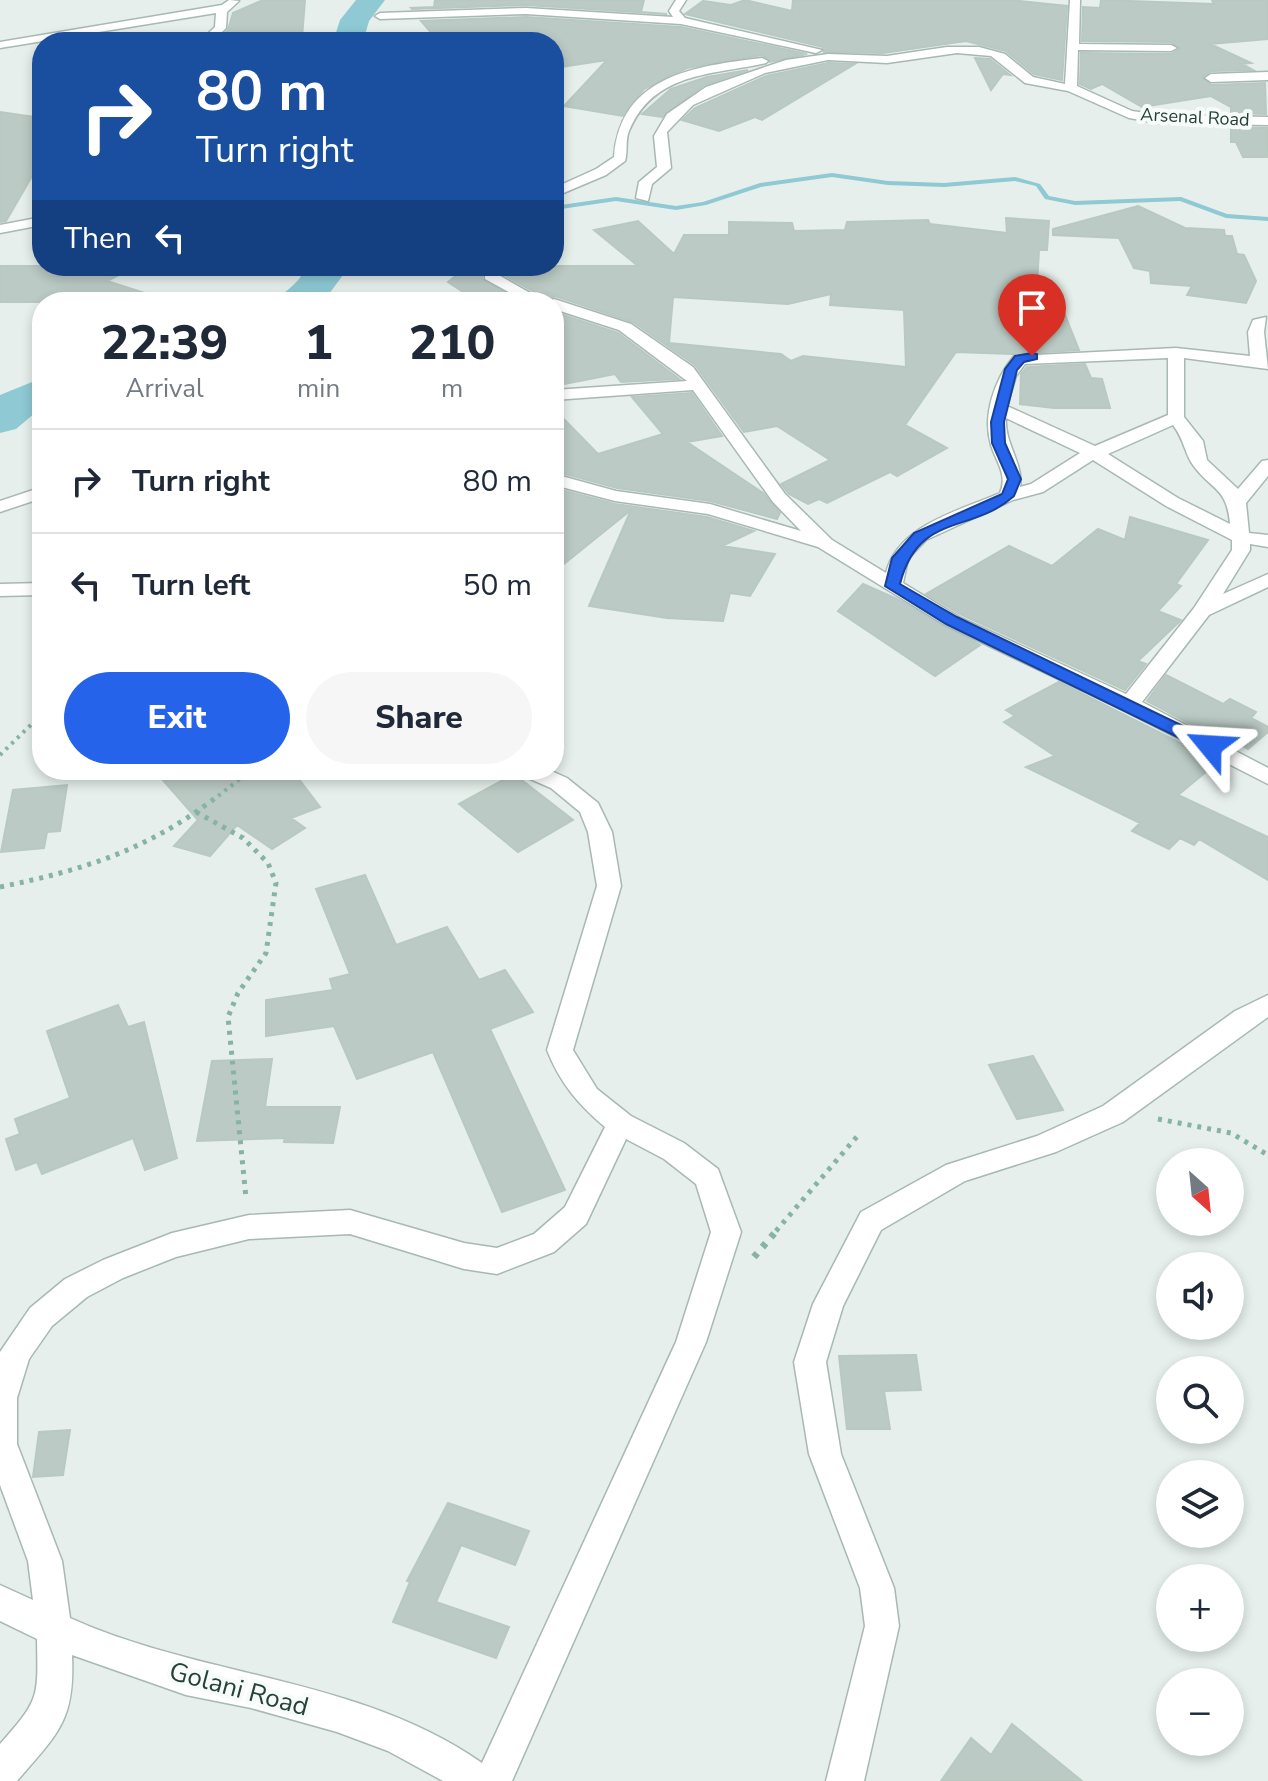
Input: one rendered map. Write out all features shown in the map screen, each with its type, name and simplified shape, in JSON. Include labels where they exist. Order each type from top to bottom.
[{"type":"street","points":[[79,32],[225,8],[235,0]]},
{"type":"street","points":[[681,0],[674,11],[681,21]]},
{"type":"street","points":[[1071,88],[1075,0]]},
{"type":"street","points":[[216,32],[220,28],[225,8]]},
{"type":"street","points":[[380,16],[540,11],[681,21],[809,57]]},
{"type":"street","points":[[0,45],[32,40]]},
{"type":"street","points":[[643,198],[646,182],[664,168],[659,137],[662,129],[685,106],[703,92],[809,57],[833,44]]},
{"type":"street","points":[[1075,47],[1171,48]]},
{"type":"street","name":"Arsenal Road","points":[[809,57],[894,59],[931,50],[979,50],[1007,58],[1024,77],[1071,88],[1129,114],[1159,119],[1268,121]]},
{"type":"street","points":[[564,189],[601,172],[620,158],[622,132],[641,104],[660,86],[711,67],[809,57]]},
{"type":"street","points":[[1211,78],[1268,76]]},
{"type":"street","points":[[0,229],[32,223]]},
{"type":"street","points":[[490,276],[520,292]]},
{"type":"street","points":[[564,307],[625,327],[662,349],[700,385],[779,498],[825,544],[952,621],[1129,704],[1268,777]]},
{"type":"street","points":[[1007,496],[1014,479],[999,443],[1000,409],[1006,381],[1020,359],[1176,353],[1263,363],[1256,332],[1261,320]]},
{"type":"street","points":[[1176,353],[1176,417],[1194,441],[1193,452],[1199,465],[1221,485],[1216,508],[1236,510]]},
{"type":"street","points":[[564,394],[700,385]]},
{"type":"street","points":[[1000,409],[1093,452],[1241,543],[1268,555],[1231,595]]},
{"type":"street","points":[[892,586],[899,558],[919,536],[1007,496],[1037,488],[1093,452],[1115,447],[1176,417]]},
{"type":"street","points":[[1129,704],[1202,611],[1241,543],[1236,510],[1268,465]]},
{"type":"street","points":[[564,482],[615,496],[710,509],[825,544]]},
{"type":"street","points":[[0,507],[32,496]]},
{"type":"street","points":[[1241,543],[1268,541]]},
{"type":"street","points":[[1202,611],[1268,580]]},
{"type":"street","points":[[0,590],[32,589]]},
{"type":"street","points":[[493,1781],[566,1612],[691,1342],[726,1232],[708,1177],[674,1151],[621,1124],[587,1096],[568,1070],[560,1050],[609,886],[600,832],[590,808],[552,780]]},
{"type":"street","points":[[845,1781],[874,1671],[882,1626],[877,1588],[825,1454],[810,1362],[828,1304],[871,1221],[956,1173],[1046,1144],[1113,1114],[1244,1018],[1268,1005]]},
{"type":"street","points":[[0,1772],[44,1722],[56,1695],[54,1632],[45,1561],[1,1444],[1,1398],[15,1353],[41,1317],[76,1288],[113,1269],[172,1245],[249,1227],[350,1222],[464,1256],[497,1261],[544,1243],[576,1215],[593,1173],[621,1124]]},
{"type":"street","name":"Golani Road","points":[[0,1602],[54,1632],[187,1677],[254,1691],[366,1726],[436,1755],[475,1781]]},
{"type":"path","points":[[0,755],[32,724]]},
{"type":"path","points":[[0,887],[69,872],[116,857],[196,812],[238,780]]},
{"type":"path","points":[[196,812],[243,838],[268,863],[276,883],[266,953],[238,993],[228,1017],[249,1227]]},
{"type":"path","points":[[1113,1114],[1222,1131],[1256,1143],[1268,1155]]},
{"type":"path","points":[[744,1270],[860,1133]]},
{"type":"building","points":[[263,0],[305,0],[302,32],[226,32],[233,13]]},
{"type":"building","points":[[435,0],[644,0],[641,12],[667,14],[526,5],[411,8],[434,7]]},
{"type":"building","points":[[745,0],[792,11],[793,0],[1010,0],[1067,6],[1062,80],[1034,74],[1006,51],[966,41],[883,53],[824,52],[823,47],[685,14],[703,1],[731,5]]},
{"type":"building","points":[[1101,0],[1214,4],[1212,0],[1268,0],[1268,39],[1210,44],[1251,63],[1242,64],[1253,70],[1211,71],[1202,77],[1211,85],[1265,83],[1266,114],[1231,113],[1231,107],[1211,96],[1142,107],[1102,84],[1091,89],[1080,84],[1081,53],[1171,54],[1180,49],[1171,42],[1082,41],[1083,7],[1100,8]]},
{"type":"building","points":[[526,17],[681,27],[807,54],[770,62],[762,55],[687,68],[644,89],[623,116],[564,106],[607,60],[564,66],[564,32],[430,32],[421,21]]},
{"type":"building","points":[[975,58],[990,59],[1010,75],[1003,74],[991,90]]},
{"type":"building","points":[[828,63],[855,64],[762,120],[755,117],[719,131],[682,120],[695,108],[766,76]]},
{"type":"building","points":[[748,70],[704,85],[662,117],[642,114],[671,89],[707,77]]},
{"type":"building","points":[[0,112],[32,117],[32,176],[6,221],[0,222]]},
{"type":"building","points":[[1231,127],[1267,128],[1268,157],[1243,157],[1236,142],[1231,142]]},
{"type":"building","points":[[1138,206],[1185,228],[1224,230],[1225,236],[1232,236],[1237,254],[1244,255],[1256,281],[1246,303],[1187,295],[1192,286],[1151,283],[1150,271],[1134,268],[1119,238],[1053,235],[1053,229]]},
{"type":"building","points":[[1006,218],[1049,221],[1047,250],[1039,250],[1036,302],[1065,315],[1079,350],[1012,354],[956,352],[905,425],[947,448],[897,476],[890,472],[827,503],[819,499],[808,504],[789,494],[781,484],[830,460],[777,426],[744,432],[695,365],[633,322],[564,299],[564,292],[534,292],[506,276],[564,276],[564,266],[638,266],[594,230],[638,221],[674,254],[684,235],[729,235],[729,222],[792,223],[794,231],[845,230],[847,222],[928,220],[930,224],[1007,233]],"holes":[[[831,294],[830,305],[904,310],[906,367],[803,356],[791,361],[781,354],[669,343],[673,297],[788,304]]]},
{"type":"building","points":[[0,266],[32,266],[32,276],[117,276],[107,281],[141,292],[32,292],[32,302],[0,302]]},
{"type":"building","points":[[456,276],[482,276],[482,279],[504,292],[463,292],[448,282]]},
{"type":"building","points":[[564,315],[618,333],[679,379],[621,382],[615,374],[564,384]]},
{"type":"building","points":[[1085,364],[1091,378],[1102,379],[1110,408],[1054,408],[1020,404],[1021,374],[1027,367]]},
{"type":"building","points":[[692,393],[722,436],[687,442],[763,493],[780,513],[777,519],[710,501],[617,488],[564,474],[564,419],[598,454],[663,434],[632,397]]},
{"type":"building","points":[[564,491],[615,504],[707,517],[754,531],[722,546],[775,554],[750,596],[730,593],[723,621],[667,618],[589,606],[631,510],[564,564]]},
{"type":"building","points":[[1130,517],[1208,540],[1176,584],[1181,586],[1158,611],[1181,620],[1138,661],[1146,664],[1125,690],[960,614],[926,594],[1009,546],[1052,566],[1098,529],[1125,540]]},
{"type":"building","points":[[863,584],[897,599],[980,645],[935,676],[838,611]]},
{"type":"building","points":[[1166,675],[1223,704],[1230,699],[1256,712],[1251,718],[1268,727],[1268,732],[1248,749],[1239,744],[1235,748],[1147,701]]},
{"type":"building","points":[[1059,682],[1218,762],[1178,795],[1268,837],[1268,880],[1199,839],[1194,845],[1180,838],[1169,849],[1132,831],[1140,823],[1026,767],[1055,756],[1004,722],[1015,716],[1006,710]]},
{"type":"building","points":[[163,780],[300,780],[320,807],[291,818],[305,828],[272,849],[237,825],[210,856],[174,846],[198,820]]},
{"type":"building","points":[[503,780],[522,780],[573,820],[518,852],[459,804]]},
{"type":"building","points":[[67,785],[60,831],[47,832],[44,848],[1,852],[13,790]]},
{"type":"building","points":[[365,875],[396,945],[447,927],[479,980],[505,970],[533,1012],[490,1029],[565,1190],[502,1212],[433,1052],[357,1079],[334,1026],[266,1036],[266,1000],[333,990],[330,979],[350,974],[316,889]]},
{"type":"building","points":[[118,1005],[128,1027],[144,1022],[177,1158],[145,1170],[133,1138],[42,1174],[37,1162],[16,1170],[6,1139],[20,1134],[15,1119],[70,1098],[47,1031]]},
{"type":"building","points":[[1033,1056],[1063,1110],[1017,1119],[989,1065]]},
{"type":"building","points":[[272,1059],[265,1107],[340,1107],[333,1143],[284,1142],[285,1138],[197,1141],[212,1061]]},
{"type":"building","points":[[916,1355],[921,1390],[884,1391],[890,1429],[847,1429],[839,1356]]},
{"type":"building","points":[[70,1430],[63,1475],[33,1477],[39,1432]]},
{"type":"building","points":[[448,1503],[529,1531],[515,1565],[461,1545],[436,1602],[509,1627],[496,1658],[393,1622],[410,1582],[407,1581]]},
{"type":"building","points":[[1012,1724],[1082,1781],[941,1781],[971,1738],[991,1755]]},
{"type":"waterway","points":[[351,32],[355,20],[371,0]]},
{"type":"waterway","points":[[564,207],[616,199],[676,208],[704,204],[760,185],[832,175],[888,183],[944,185],[1015,179],[1038,185],[1047,198],[1075,203],[1181,199],[1226,216],[1268,219]]},
{"type":"waterway","points":[[310,292],[322,276]]},
{"type":"waterway","points":[[0,419],[22,399],[32,395]]},
{"type":"route","points":[[1032,356],[1020,359],[1011,369],[997,422],[999,443],[1014,474],[1012,488],[1007,496],[968,511],[919,536],[899,558],[892,586],[952,621],[1129,704],[1210,746]]}]
